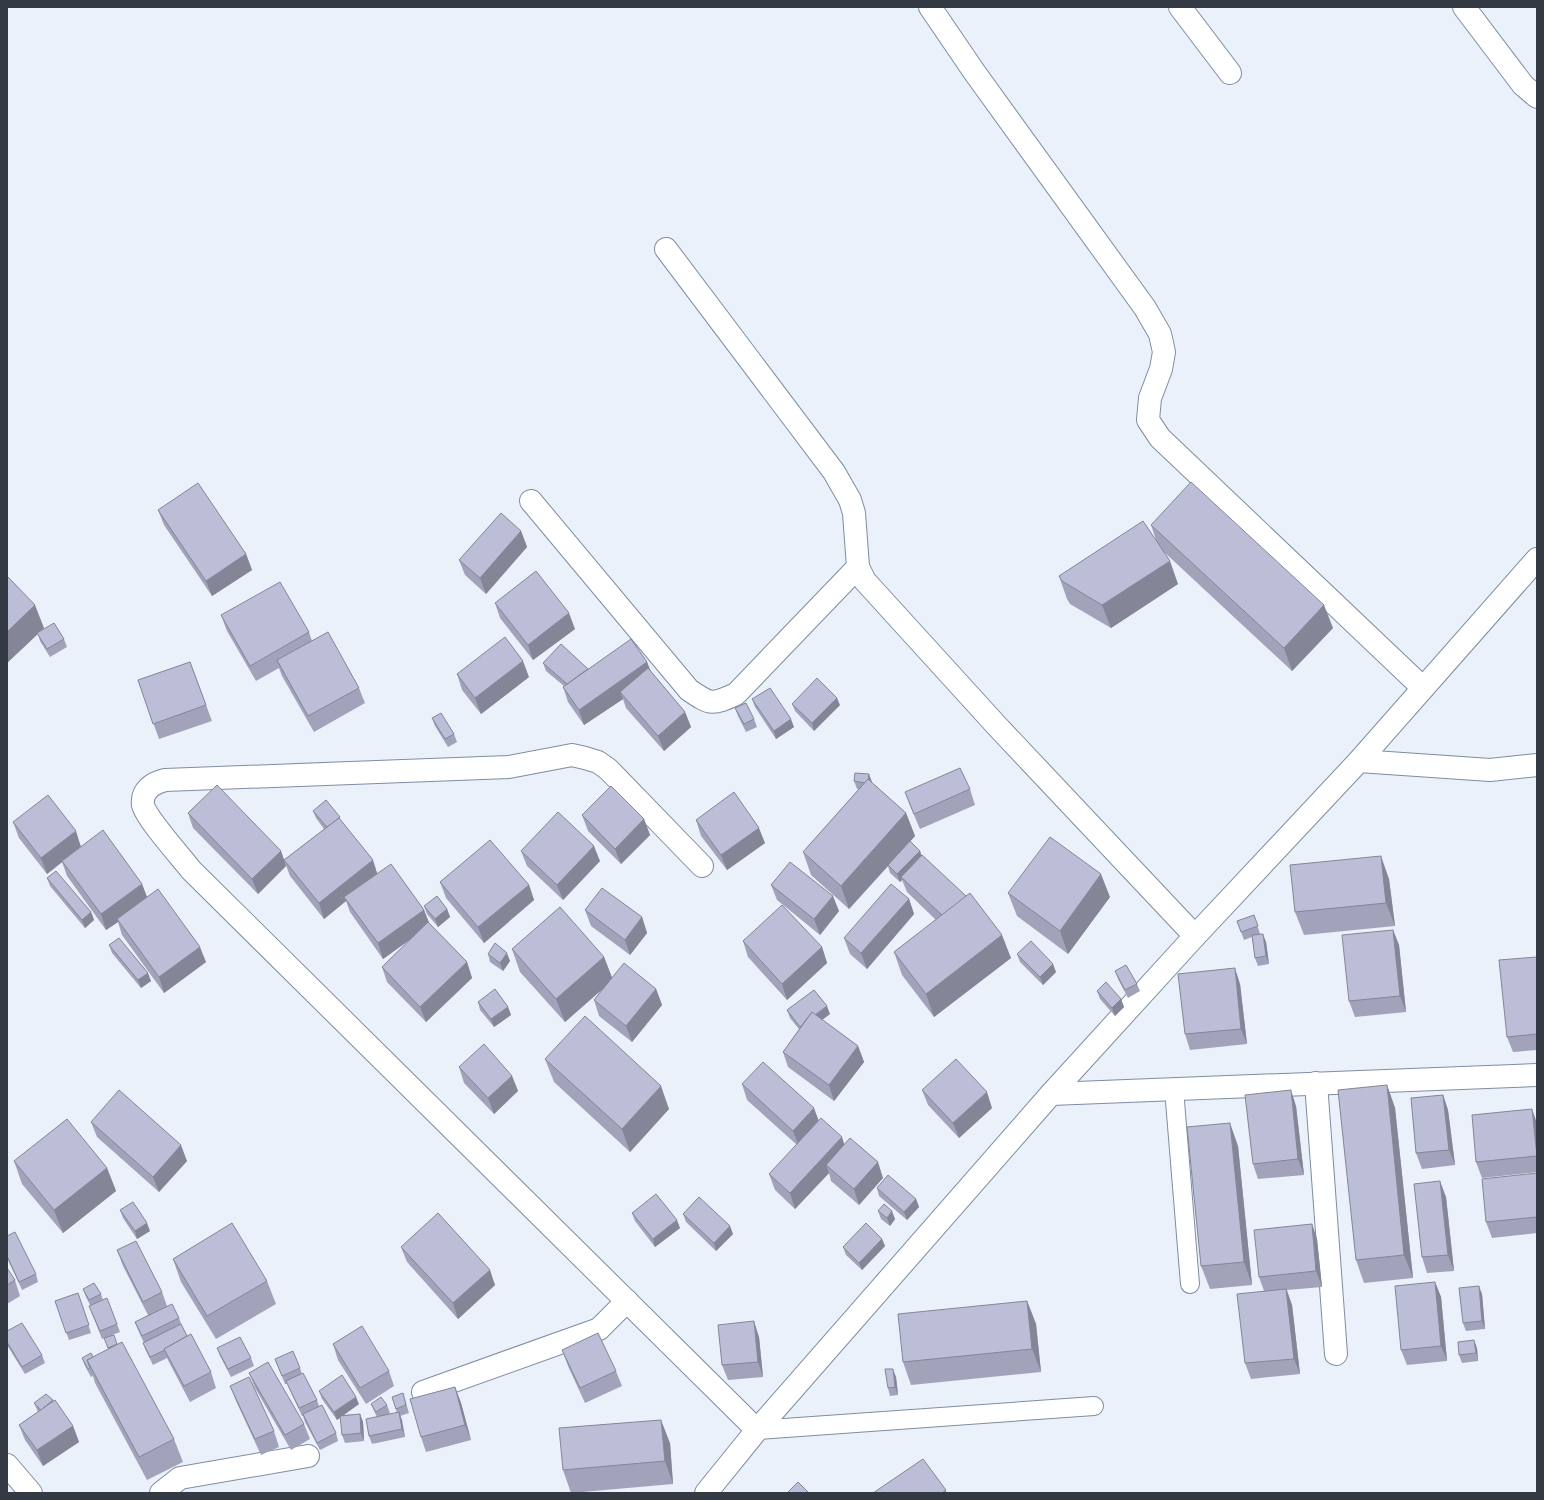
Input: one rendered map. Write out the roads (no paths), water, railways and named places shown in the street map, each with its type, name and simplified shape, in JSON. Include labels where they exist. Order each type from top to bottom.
[{"type":"street","points":[[930,7],[975,73],[1145,308],[1160,334],[1164,352],[1161,369],[1150,398],[1148,420],[1160,438],[1423,688]]},
{"type":"street","points":[[1180,7],[1230,73]]},
{"type":"street","points":[[1464,7],[1523,85],[1537,97]]},
{"type":"street","points":[[666,249],[834,472],[850,500],[854,512],[858,568],[865,581],[997,726],[1195,936]]},
{"type":"street","points":[[531,501],[689,690],[705,701],[718,702],[736,694],[858,568]]},
{"type":"street","points":[[706,1493],[757,1430],[1051,1094],[1195,936],[1359,761],[1537,558]]},
{"type":"street","points":[[702,866],[608,769],[598,762],[572,755],[509,767],[165,780],[156,782],[149,787],[143,797],[143,806],[154,823],[191,870],[757,1430]]},
{"type":"street","points":[[1359,761],[1490,770],[1537,765]]},
{"type":"street","points":[[1051,1094],[1537,1075]]},
{"type":"street","points":[[1316,1083],[1336,1354]]},
{"type":"street","points":[[423,1392],[599,1329],[627,1302]]},
{"type":"street","points":[[161,1493],[180,1478],[308,1456]]},
{"type":"street","points":[[7,1465],[31,1493]]},
{"type":"lane","points":[[1174,1089],[1190,1284]]},
{"type":"lane","points":[[757,1430],[1094,1406]]}]
